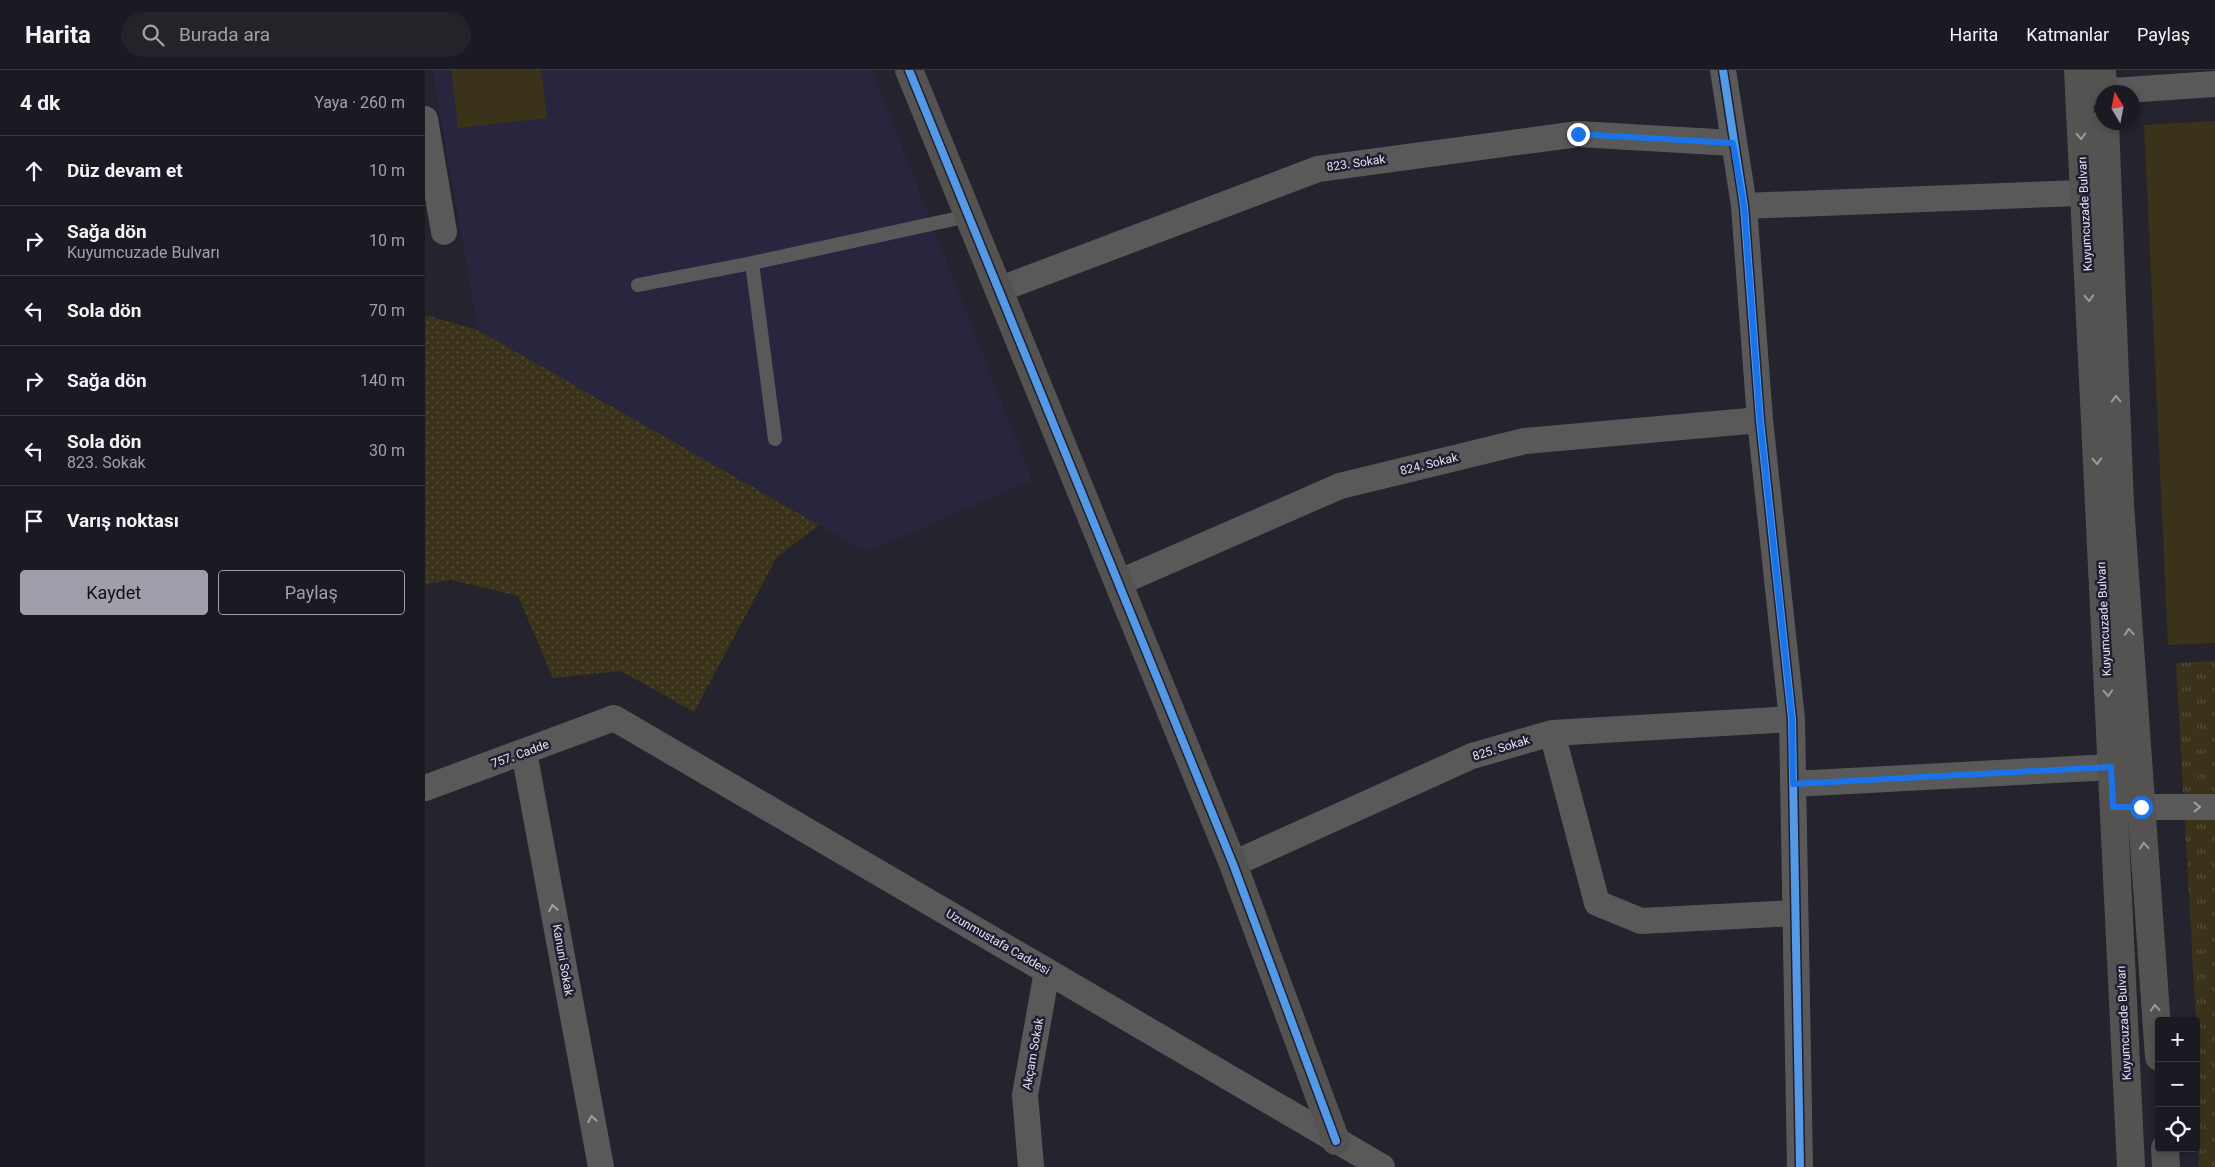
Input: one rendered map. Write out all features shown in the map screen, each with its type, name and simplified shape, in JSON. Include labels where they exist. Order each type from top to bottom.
[{"type":"main road","points":[[909,70],[1233,864],[1336,1141]]},
{"type":"main road","name":"Kuyumcuzade Bulvarı","points":[[2102,70],[2091,87],[2096,192],[2111,767],[2131,1167]]},
{"type":"main road","name":"Kuyumcuzade Bulvarı","points":[[2104,130],[2096,192],[2156,1017]]},
{"type":"main road","points":[[2165,1152],[2167,1167]]},
{"type":"street","points":[[1723,70],[1744,206],[1760,420],[1792,719],[1799,1167]]},
{"type":"street","points":[[2091,87],[2215,84]]},
{"type":"street","points":[[425,119],[444,232]]},
{"type":"street","name":"823. Sokak","points":[[999,290],[1318,168],[1578,134],[1733,143]]},
{"type":"street","points":[[1744,206],[2096,192]]},
{"type":"street","name":"824. Sokak","points":[[1118,583],[1340,486],[1525,441],[1760,420]]},
{"type":"street","name":"757. Cadde","points":[[425,788],[614,718]]},
{"type":"street","name":"Uzunmustafa Caddesi","points":[[614,718],[1382,1167]]},
{"type":"street","name":"825. Sokak","points":[[1233,864],[1472,756],[1552,733],[1792,719]]},
{"type":"street","points":[[1552,733],[1597,903],[1641,921],[1794,913]]},
{"type":"street","name":"Kanuni Sokak","points":[[524,752],[601,1167]]},
{"type":"street","points":[[1793,784],[2111,767]]},
{"type":"street","points":[[2113,807],[2215,807]]},
{"type":"street","name":"Akçam Sokak","points":[[1031,1167],[1025,1095],[1047,971]]},
{"type":"lane","points":[[638,285],[752,263],[968,216]]},
{"type":"lane","points":[[752,263],[775,439]]},
{"type":"shaded area","points":[[432,70],[872,70],[1032,480],[867,552],[478,330]]},
{"type":"green space","points":[[451,70],[541,70],[547,118],[458,128]]},
{"type":"green space","points":[[2215,121],[2215,643],[2168,645],[2144,125]]},
{"type":"green space","points":[[425,315],[478,330],[819,525],[777,557],[694,712],[621,671],[553,678],[518,596],[451,580],[425,584]]},
{"type":"green space","points":[[2215,661],[2215,1167],[2199,1167],[2200,1017],[2196,1017],[2176,663]]},
{"type":"cycle path","points":[[909,70],[1233,864],[1336,1141]]},
{"type":"cycle path","points":[[1723,70],[1744,206],[1760,420],[1792,719],[1800,1167]]},
{"type":"route","points":[[1578,134],[1733,143],[1744,206],[1760,420],[1792,719],[1793,784],[2111,767],[2113,807],[2141,807]]}]
